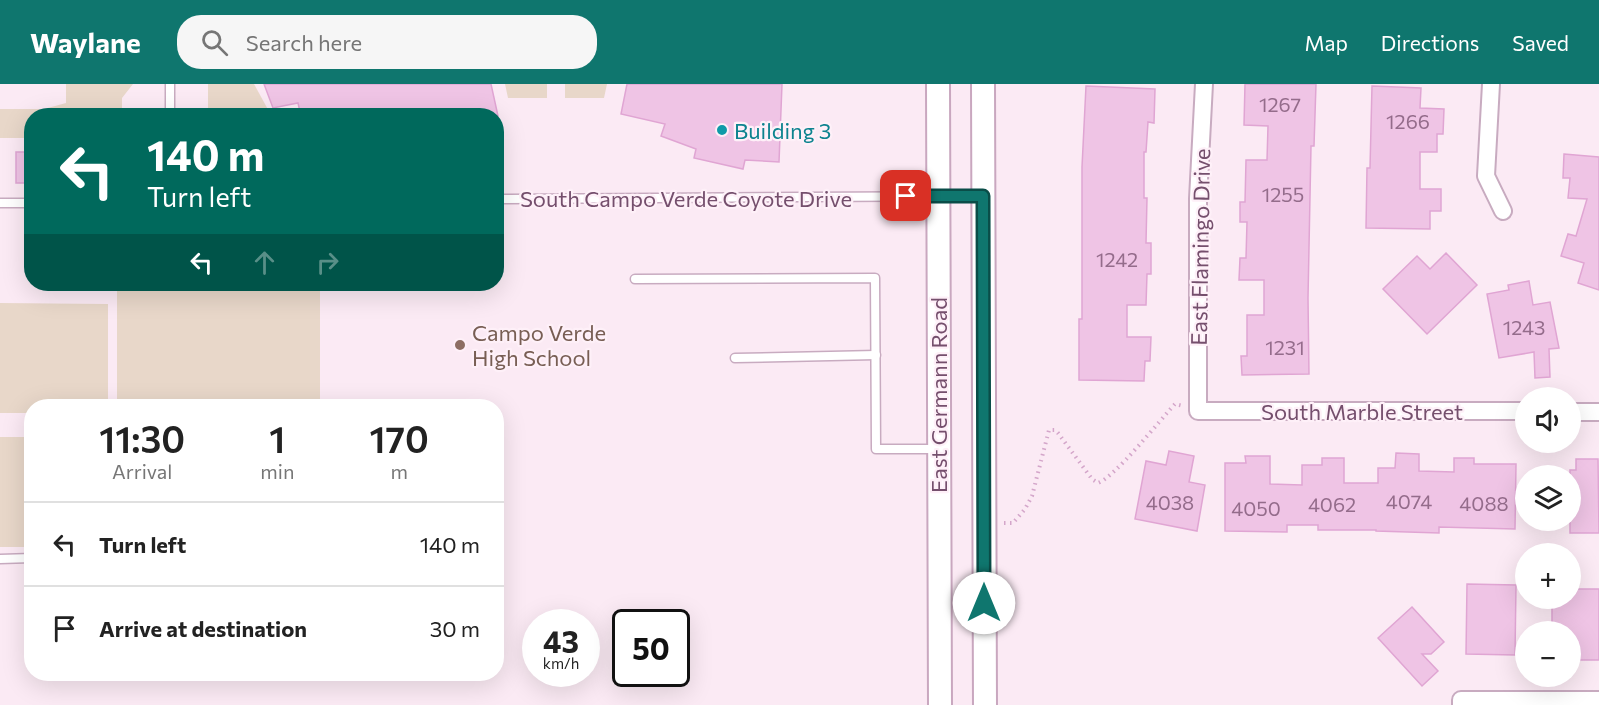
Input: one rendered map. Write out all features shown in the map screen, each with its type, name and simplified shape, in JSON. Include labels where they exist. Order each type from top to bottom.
[{"type":"main road","name":"East Germann Road","points":[[938,84],[940,705]]},
{"type":"main road","name":"East Germann Road","points":[[982,84],[985,705]]},
{"type":"street","name":"East Flamingo Drive","points":[[1198,411],[1198,200],[1204,84]]},
{"type":"street","points":[[1491,84],[1486,176],[1503,211]]},
{"type":"street","name":"South Marble Street","points":[[1198,411],[1515,411]]},
{"type":"street","points":[[1581,412],[1599,412]]},
{"type":"street","points":[[1461,703],[1599,700]]},
{"type":"lane","points":[[170,84],[170,108]]},
{"type":"lane","name":"South Campo Verde Coyote Drive","points":[[504,199],[983,196]]},
{"type":"lane","points":[[0,203],[24,203]]},
{"type":"lane","points":[[635,279],[875,278],[876,449],[938,449]]},
{"type":"lane","points":[[735,358],[876,356]]},
{"type":"lane","points":[[0,559],[24,558]]},
{"type":"path","points":[[984,523],[1013,523],[1025,509],[1032,496],[1049,430],[1055,430],[1058,433],[1092,479],[1098,483],[1117,468],[1175,404],[1198,411]]},
{"type":"shaded area","points":[[66,84],[133,84],[122,98],[122,108],[48,108],[66,103]]},
{"type":"shaded area","points":[[208,84],[254,84],[267,108],[208,108]]},
{"type":"shaded area","points":[[505,84],[547,84],[547,98],[508,98]]},
{"type":"shaded area","points":[[565,84],[607,84],[604,98],[565,98]]},
{"type":"shaded area","points":[[0,109],[24,109],[24,138],[0,138]]},
{"type":"shaded area","points":[[117,291],[320,291],[320,399],[117,399]]},
{"type":"shaded area","points":[[0,303],[108,304],[108,399],[24,399],[24,413],[0,413]]},
{"type":"shaded area","points":[[0,437],[24,437],[24,547],[0,547]]},
{"type":"building","points":[[264,84],[491,84],[496,108],[299,108],[298,103],[273,108]]},
{"type":"building","name":"Building 3","points":[[627,84],[782,84],[779,162],[745,160],[743,169],[694,158],[696,149],[661,136],[665,124],[621,114]]},
{"type":"building","points":[[1245,84],[1316,84],[1314,146],[1311,146],[1309,374],[1242,375],[1241,356],[1247,356],[1247,315],[1264,315],[1264,280],[1239,280],[1240,258],[1246,258],[1247,222],[1240,222],[1240,202],[1245,202],[1246,160],[1267,160],[1268,126],[1244,125]]},
{"type":"building","points":[[1086,86],[1155,89],[1154,123],[1148,122],[1146,152],[1144,152],[1144,198],[1147,198],[1146,243],[1151,243],[1151,274],[1147,274],[1146,305],[1127,305],[1127,337],[1151,337],[1150,361],[1145,361],[1144,381],[1079,380],[1079,319],[1082,319],[1082,167]]},
{"type":"building","points":[[1372,86],[1421,88],[1420,108],[1444,109],[1443,134],[1437,134],[1437,152],[1420,152],[1420,189],[1441,189],[1441,211],[1430,211],[1430,229],[1366,228]]},
{"type":"building","points":[[16,152],[24,152],[24,183],[16,183]]},
{"type":"building","points":[[1564,154],[1599,157],[1599,290],[1578,283],[1584,263],[1561,256],[1568,234],[1576,236],[1587,199],[1568,198],[1570,178],[1563,178]]},
{"type":"building","points":[[1446,253],[1477,285],[1427,334],[1383,289],[1417,256],[1430,269]]},
{"type":"building","points":[[1529,281],[1533,305],[1550,302],[1559,348],[1549,349],[1550,377],[1535,378],[1534,352],[1499,358],[1487,294],[1509,290],[1508,285]]},
{"type":"building","points":[[1169,451],[1194,456],[1189,482],[1205,485],[1197,531],[1135,519],[1146,461],[1166,465]]},
{"type":"building","points":[[1396,453],[1419,454],[1419,471],[1454,472],[1454,458],[1474,458],[1474,464],[1516,464],[1515,529],[1439,527],[1439,533],[1318,530],[1318,525],[1287,525],[1287,532],[1225,531],[1225,463],[1246,463],[1245,456],[1270,456],[1270,484],[1302,485],[1302,465],[1322,465],[1322,458],[1344,458],[1344,483],[1378,483],[1378,468],[1395,468]]},
{"type":"building","points":[[1576,459],[1598,459],[1599,533],[1570,533],[1570,531],[1581,531],[1581,465],[1576,465]]},
{"type":"building","points":[[1467,584],[1515,585],[1515,655],[1466,654]]},
{"type":"building","points":[[1581,589],[1599,589],[1599,660],[1581,660],[1581,621],[1552,621],[1552,609],[1581,609]]},
{"type":"building","points":[[1412,607],[1444,642],[1431,654],[1422,654],[1438,671],[1422,686],[1378,638]]},
{"type":"place","name":"Building 3","points":[[722,130]]},
{"type":"place","name":"Campo Verde High School","points":[[460,345]]},
{"type":"route","points":[[906,196],[983,196],[984,603]]}]
